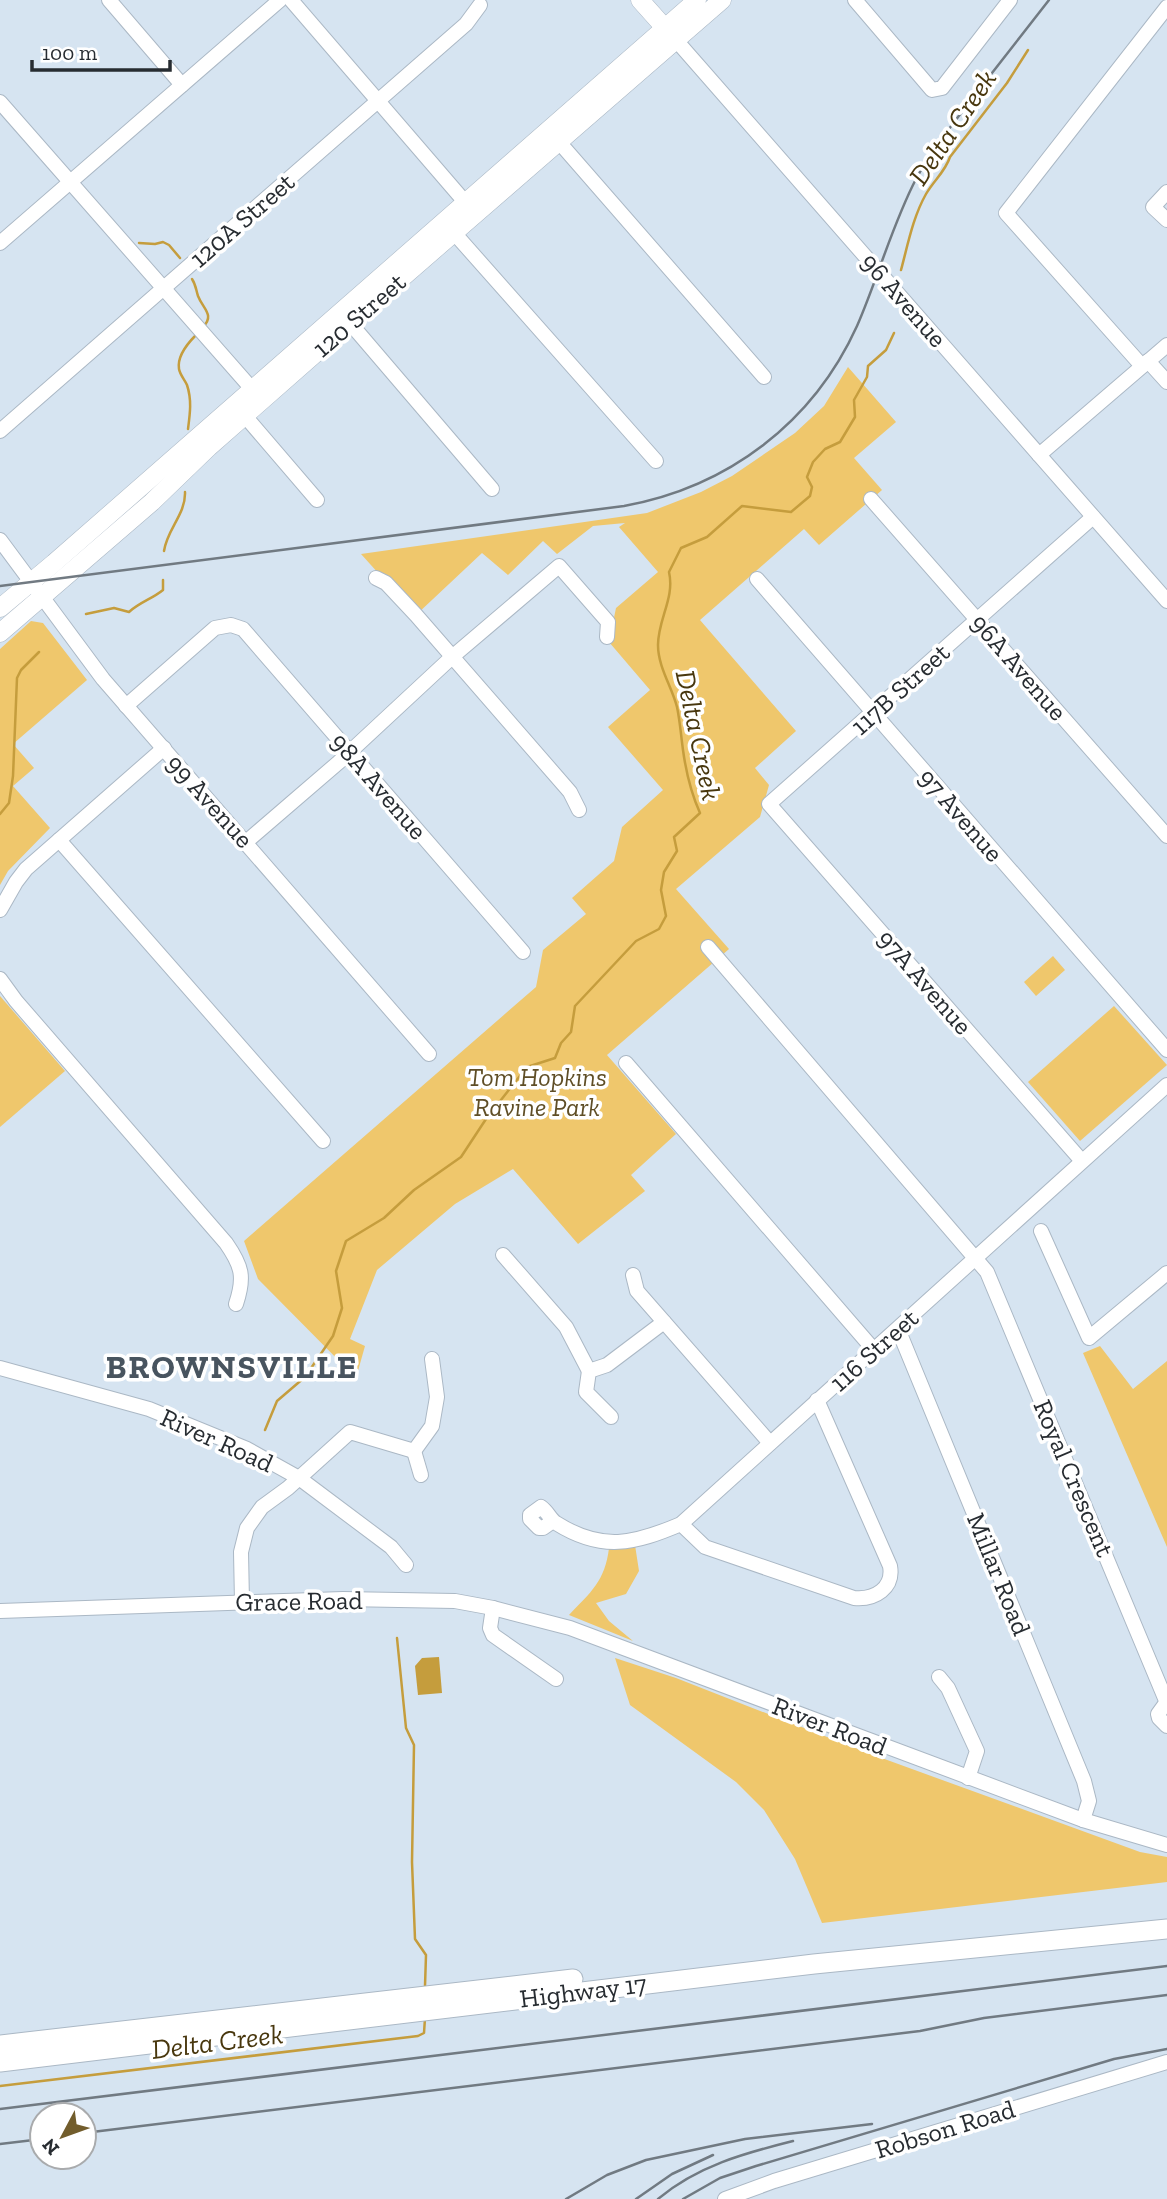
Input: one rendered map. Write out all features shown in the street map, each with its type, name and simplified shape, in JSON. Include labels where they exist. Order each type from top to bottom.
[{"type":"highway","name":"Highway 17","points":[[0,2045],[806,1952],[1167,1916]]},
{"type":"highway","name":"Highway 17","points":[[0,2062],[788,1967],[1167,1929]]},
{"type":"main road","name":"96 Avenue","points":[[640,0],[670,34]]},
{"type":"main road","name":"120 Street","points":[[670,34],[698,0]]},
{"type":"main road","name":"120 Street","points":[[0,633],[37,589],[345,318],[670,34],[722,0]]},
{"type":"main road","name":"120 Street","points":[[449,227],[465,202],[554,135]]},
{"type":"main road","name":"120 Street","points":[[0,608],[37,589],[142,510],[245,416],[258,395]]},
{"type":"street","points":[[109,0],[182,85]]},
{"type":"street","points":[[0,243],[280,0]]},
{"type":"street","points":[[291,0],[465,202]]},
{"type":"street","points":[[855,0],[932,90],[942,88],[1010,0]]},
{"type":"street","name":"120A Street","points":[[0,431],[466,24],[480,5]]},
{"type":"street","points":[[1167,7],[1006,213],[1145,363],[1167,382]]},
{"type":"street","name":"96 Avenue","points":[[670,34],[1167,601]]},
{"type":"street","points":[[0,102],[258,395]]},
{"type":"street","points":[[554,135],[764,377]]},
{"type":"street","points":[[1167,192],[1153,207],[1167,220]]},
{"type":"street","points":[[449,227],[656,461]]},
{"type":"street","points":[[345,318],[492,489]]},
{"type":"street","points":[[1039,455],[1167,345]]},
{"type":"street","points":[[245,416],[317,500]]},
{"type":"street","name":"96A Avenue","points":[[871,499],[1167,836]]},
{"type":"street","name":"117B Street","points":[[769,804],[1093,517]]},
{"type":"street","name":"99 Avenue","points":[[0,540],[126,706],[429,1054]]},
{"type":"street","points":[[246,842],[452,657],[559,566],[608,622],[607,637]]},
{"type":"street","points":[[376,578],[386,583],[452,657],[570,792],[579,810]]},
{"type":"street","name":"97 Avenue","points":[[757,579],[1167,1050]]},
{"type":"street","name":"98A Avenue","points":[[126,706],[220,625],[243,629],[523,952]]},
{"type":"street","points":[[0,910],[21,874],[164,748]]},
{"type":"street","name":"97A Avenue","points":[[769,804],[1081,1160]]},
{"type":"street","points":[[59,840],[323,1142]]},
{"type":"street","name":"Royal Crescent","points":[[708,947],[987,1272],[1167,1703],[1158,1714],[1167,1727]]},
{"type":"street","points":[[0,979],[22,1008],[226,1243],[237,1259],[241,1272],[242,1284],[236,1304]]},
{"type":"street","points":[[626,1063],[874,1350]]},
{"type":"street","name":"116 Street","points":[[553,1521],[593,1541],[628,1542],[681,1524],[1167,1084]]},
{"type":"street","points":[[1041,1231],[1089,1338],[1167,1273]]},
{"type":"street","points":[[503,1255],[566,1327],[589,1371],[586,1392],[611,1417]]},
{"type":"street","points":[[633,1275],[637,1291],[770,1443]]},
{"type":"street","points":[[589,1371],[607,1365],[664,1322]]},
{"type":"street","name":"Millar Road","points":[[898,1329],[1084,1782],[1089,1801],[1083,1820]]},
{"type":"street","points":[[414,1451],[432,1426],[437,1398],[432,1359]]},
{"type":"street","name":"River Road","points":[[0,1367],[149,1409],[247,1449],[299,1478],[391,1547],[406,1564]]},
{"type":"street","points":[[681,1524],[705,1547],[854,1598],[869,1597],[887,1587],[890,1566],[817,1400]]},
{"type":"street","points":[[242,1602],[241,1552],[247,1528],[262,1507],[350,1432],[414,1451]]},
{"type":"street","points":[[414,1451],[421,1475]]},
{"type":"street","name":"Grace Road","points":[[0,1611],[343,1599],[455,1601],[493,1608]]},
{"type":"street","points":[[493,1608],[490,1628],[493,1635],[556,1679]]},
{"type":"street","name":"River Road","points":[[493,1608],[569,1628],[1083,1820],[1167,1845]]},
{"type":"street","points":[[939,1677],[948,1688],[976,1751],[968,1778]]},
{"type":"street","name":"Robson Road","points":[[725,2199],[774,2181],[1167,2062]]},
{"type":"green space","name":"Tom Hopkins Ravine Park","points":[[848,367],[896,422],[854,458],[882,490],[819,545],[804,529],[700,620],[796,731],[755,768],[769,785],[760,817],[676,889],[729,949],[607,1055],[676,1134],[631,1175],[645,1191],[578,1244],[513,1169],[455,1204],[377,1270],[350,1339],[365,1346],[356,1378],[258,1279],[244,1241],[536,987],[543,950],[586,914],[572,898],[614,861],[622,827],[663,790],[608,727],[650,690],[609,642],[616,608],[658,572],[619,527],[625,523],[593,526],[557,554],[543,541],[508,575],[482,553],[416,615],[361,554],[647,513],[701,492],[732,476],[795,433],[824,406]]},
{"type":"green space","points":[[31,621],[43,623],[87,680],[13,744],[34,768],[13,786],[50,828],[8,871],[0,885],[0,649]]},
{"type":"green space","points":[[1053,956],[1065,970],[1036,996],[1024,982]]},
{"type":"green space","points":[[0,996],[65,1071],[0,1127]]},
{"type":"green space","points":[[1114,1006],[1167,1065],[1080,1141],[1028,1082]]},
{"type":"green space","points":[[1100,1346],[1133,1389],[1167,1361],[1167,1547],[1083,1353]]},
{"type":"green space","points":[[635,1545],[639,1571],[626,1594],[596,1603],[609,1621],[633,1641],[569,1615],[600,1578],[609,1548]]},
{"type":"green space","points":[[615,1658],[676,1678],[868,1753],[1140,1852],[1167,1857],[1167,1882],[822,1923],[795,1859],[764,1810],[736,1782],[630,1705]]},
{"type":"shaded area","points":[[439,1657],[442,1693],[418,1695],[415,1666],[422,1658]]},
{"type":"waterway","name":"Delta Creek","points":[[901,270],[914,221],[926,194],[1028,50]]},
{"type":"waterway","points":[[139,243],[163,242],[180,258]]},
{"type":"waterway","points":[[192,279],[208,315],[203,327]]},
{"type":"waterway","name":"Delta Creek","points":[[265,1430],[277,1401],[305,1377],[333,1336],[342,1308],[336,1271],[346,1241],[384,1218],[414,1190],[461,1157],[486,1119],[527,1067],[555,1058],[561,1043],[571,1032],[575,1006],[636,941],[659,929],[666,916],[661,890],[664,872],[677,851],[674,837],[700,813],[687,774],[677,707],[659,653],[659,635],[670,591],[669,572],[681,548],[707,537],[742,506],[791,512],[810,496],[812,487],[807,477],[813,462],[825,449],[840,442],[855,417],[854,400],[867,377],[868,366],[886,350],[894,333]]},
{"type":"waterway","points":[[188,429],[190,396],[179,364],[184,350],[196,335]]},
{"type":"waterway","points":[[164,551],[183,507],[185,492]]},
{"type":"waterway","points":[[86,614],[114,608],[129,612],[163,590],[163,580]]},
{"type":"waterway","points":[[0,814],[9,803],[13,776],[17,678],[21,670],[39,652]]},
{"type":"waterway","name":"Delta Creek","points":[[397,1638],[406,1728],[414,1745],[412,1862],[415,1939],[426,1955],[425,1986]]},
{"type":"waterway","name":"Delta Creek","points":[[0,2086],[418,2036],[424,2033],[425,2018]]},
{"type":"railway","points":[[0,586],[624,506],[662,497],[698,484],[732,466],[763,445],[791,421],[817,392],[839,361],[857,326],[907,197],[922,168],[951,126],[1049,0]]},
{"type":"railway","points":[[0,2109],[1167,1966]]},
{"type":"railway","points":[[98,2131],[920,2031],[984,2018],[1167,1995]]},
{"type":"railway","points":[[683,2199],[720,2178],[756,2166],[1114,2059],[1167,2049]]},
{"type":"railway","points":[[566,2199],[607,2175],[646,2160],[745,2139],[872,2124]]},
{"type":"railway","points":[[0,2144],[28,2141]]},
{"type":"railway","points":[[658,2199],[705,2169],[793,2141]]},
{"type":"railway","points":[[636,2199],[672,2174],[713,2155]]},
{"type":"district","name":"BROWNSVILLE","points":[[232,1366]]}]
